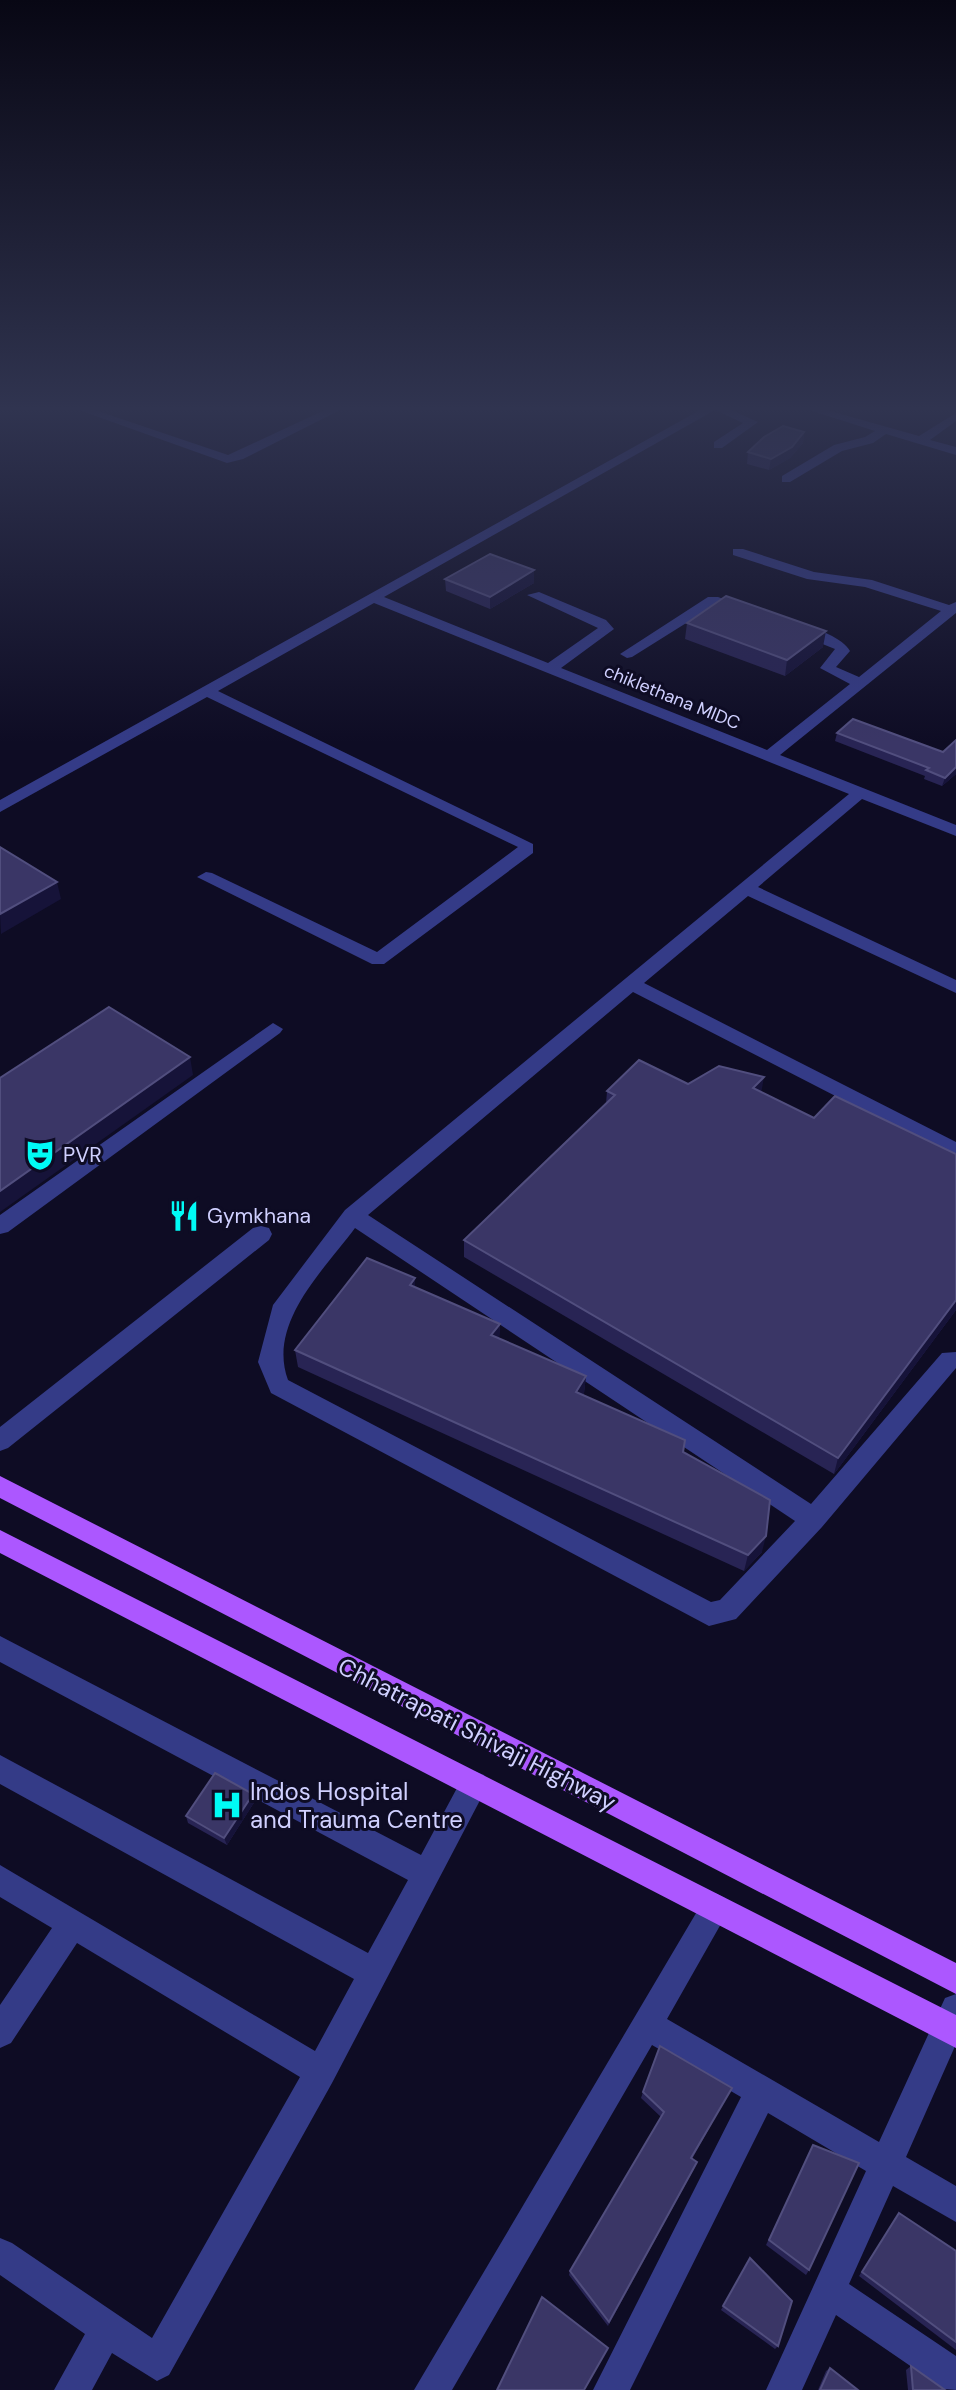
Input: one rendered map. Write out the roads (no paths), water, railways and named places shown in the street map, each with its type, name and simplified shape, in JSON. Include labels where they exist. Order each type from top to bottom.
[{"type":"main road","name":"Chhatrapati Shivaji Highway","points":[[0,1486],[956,1979]]},
{"type":"main road","name":"Chhatrapati Shivaji Highway","points":[[0,1541],[715,1908],[953,2023]]},
{"type":"street","points":[[0,807],[512,521]]},
{"type":"street","points":[[738,552],[812,576],[867,583],[953,608]]},
{"type":"street","points":[[534,595],[601,623],[607,629],[549,668]]},
{"type":"street","name":"chiklethana MIDC","points":[[374,598],[956,831]]},
{"type":"street","points":[[627,654],[713,600],[762,616]]},
{"type":"street","points":[[768,757],[953,608]]},
{"type":"street","points":[[788,626],[840,646],[843,651],[827,668],[860,683]]},
{"type":"street","points":[[206,877],[378,960],[527,849],[525,844],[207,691]]},
{"type":"street","points":[[861,792],[353,1216],[284,1305],[270,1362],[279,1387],[709,1614],[727,1611],[813,1520],[950,1359]]},
{"type":"street","points":[[745,888],[956,986]]},
{"type":"street","points":[[630,983],[956,1151]]},
{"type":"street","points":[[0,1226],[273,1029]]},
{"type":"street","points":[[353,1216],[813,1520]]},
{"type":"street","points":[[0,1441],[261,1234]]},
{"type":"street","points":[[0,1648],[428,1875]]},
{"type":"street","points":[[0,1769],[374,1973]]},
{"type":"street","points":[[0,2255],[157,2363],[321,2071],[474,1785]]},
{"type":"street","points":[[3,1889],[73,1923],[321,2071]]},
{"type":"street","points":[[432,2390],[715,1908]]},
{"type":"street","points":[[0,2032],[73,1923]]},
{"type":"street","points":[[783,2390],[953,2023]]},
{"type":"street","points":[[648,2025],[956,2205]]},
{"type":"street","points":[[611,2390],[762,2090]]},
{"type":"street","points":[[829,2290],[956,2378]]},
{"type":"street","points":[[72,2390],[107,2329]]},
{"type":"place","name":"PVR","points":[[40,1155]]},
{"type":"place","name":"Gymkhana","points":[[184,1216]]},
{"type":"place","name":"Indos Hospital and Trauma Centre","points":[[227,1805]]}]
